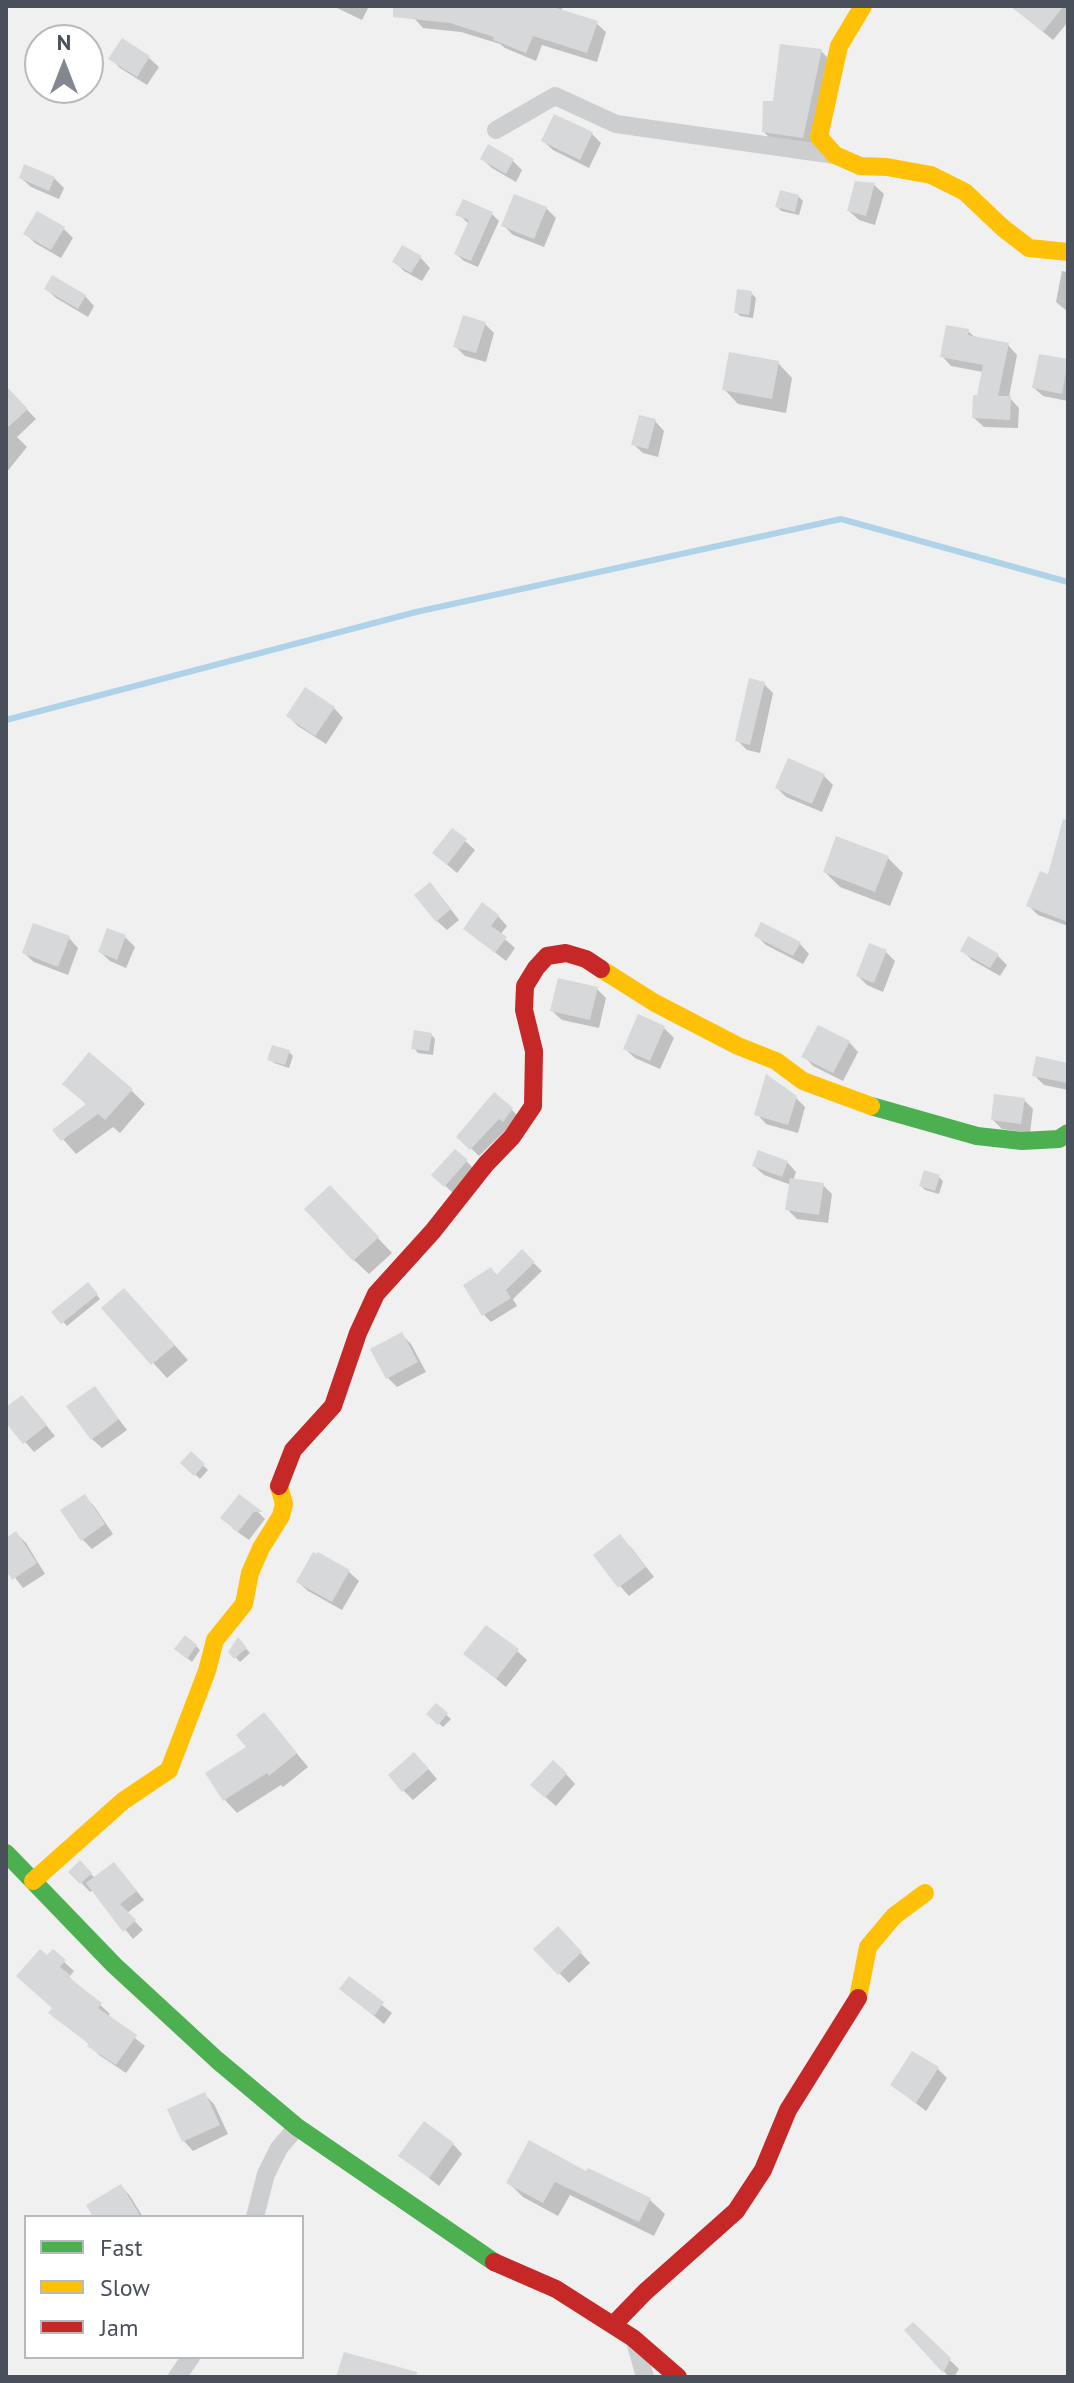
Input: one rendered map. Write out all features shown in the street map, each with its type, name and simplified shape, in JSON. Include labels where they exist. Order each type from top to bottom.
[{"type":"street","points":[[835,155],[819,137],[839,46],[863,6]]},
{"type":"street","points":[[496,130],[555,96],[616,124],[835,155],[860,166],[887,167],[931,175],[965,192],[1029,248],[1068,252]]},
{"type":"street","points":[[33,1881],[123,1801],[169,1770],[207,1671],[215,1640],[244,1604],[250,1573],[281,1516],[284,1504],[279,1486],[293,1450],[333,1406],[358,1333],[376,1294],[512,1137],[533,1106],[534,1051],[524,1010],[525,986],[547,956],[566,953],[586,959],[655,1003],[738,1046],[776,1061],[803,1081],[862,1104],[977,1136],[1022,1141],[1059,1139],[1068,1133]]},
{"type":"street","points":[[6,1853],[114,1965],[217,2060],[297,2127],[486,2258],[556,2289],[633,2338],[678,2377]]},
{"type":"street","points":[[613,2325],[645,2292],[736,2211],[763,2170],[788,2110],[858,2000],[868,1947],[894,1916],[925,1893]]},
{"type":"street","points":[[256,2215],[266,2174],[279,2148],[297,2127]]},
{"type":"street","points":[[633,2338],[645,2377]]},
{"type":"street","points":[[177,2377],[190,2359]]},
{"type":"building","points":[[393,6],[550,6],[598,21],[587,53],[533,36],[526,53],[493,40],[494,37],[450,23],[393,17]]},
{"type":"building","points":[[1010,6],[1064,6],[1043,32]]},
{"type":"building","points":[[122,38],[150,56],[137,77],[108,59]]},
{"type":"building","points":[[780,44],[822,49],[803,138],[762,132],[763,101],[773,101]]},
{"type":"building","points":[[554,114],[593,132],[580,160],[541,141]]},
{"type":"building","points":[[488,144],[514,159],[506,174],[480,159]]},
{"type":"building","points":[[24,164],[55,177],[49,191],[19,178]]},
{"type":"building","points":[[855,181],[875,183],[866,216],[847,211]]},
{"type":"building","points":[[780,190],[799,195],[795,212],[775,207]]},
{"type":"building","points":[[514,194],[547,207],[534,239],[501,226]]},
{"type":"building","points":[[463,199],[493,212],[471,261],[454,254],[469,220],[455,215]]},
{"type":"building","points":[[37,211],[65,227],[51,250],[23,234]]},
{"type":"building","points":[[402,245],[422,256],[411,273],[392,262]]},
{"type":"building","points":[[52,275],[86,295],[78,309],[44,289]]},
{"type":"building","points":[[737,289],[752,291],[749,315],[734,313]]},
{"type":"building","points":[[463,315],[486,322],[476,353],[453,347]]},
{"type":"building","points":[[946,325],[969,329],[968,335],[1009,343],[998,396],[1011,396],[1010,420],[972,418],[973,395],[977,395],[983,365],[940,357]]},
{"type":"building","points":[[729,352],[779,361],[772,399],[722,390]]},
{"type":"building","points":[[1039,354],[1068,359],[1062,394],[1032,388]]},
{"type":"building","points":[[6,386],[28,409],[6,429]]},
{"type":"building","points":[[639,415],[656,419],[648,449],[631,445]]},
{"type":"building","points":[[749,678],[765,682],[750,745],[735,741]]},
{"type":"building","points":[[305,687],[335,707],[315,736],[286,716]]},
{"type":"building","points":[[788,758],[825,774],[812,804],[775,788]]},
{"type":"building","points":[[1063,819],[1068,820],[1068,922],[1026,906],[1040,871],[1048,874]]},
{"type":"building","points":[[452,828],[467,839],[447,865],[432,853]]},
{"type":"building","points":[[836,836],[889,856],[875,892],[823,872]]},
{"type":"building","points":[[430,882],[451,909],[436,922],[414,895]]},
{"type":"building","points":[[482,902],[499,915],[491,926],[507,937],[495,953],[463,929]]},
{"type":"building","points":[[761,922],[801,942],[793,956],[754,936]]},
{"type":"building","points":[[33,923],[70,936],[58,967],[22,953]]},
{"type":"building","points":[[107,928],[126,935],[117,960],[98,952]]},
{"type":"building","points":[[968,936],[999,954],[990,968],[960,951]]},
{"type":"building","points":[[869,943],[887,950],[874,983],[856,976]]},
{"type":"building","points":[[558,978],[598,987],[590,1020],[550,1011]]},
{"type":"building","points":[[638,1014],[665,1026],[650,1061],[623,1049]]},
{"type":"building","points":[[818,1025],[850,1041],[833,1073],[801,1057]]},
{"type":"building","points":[[414,1030],[432,1033],[429,1051],[411,1049]]},
{"type":"building","points":[[272,1045],[290,1050],[285,1065],[267,1060]]},
{"type":"building","points":[[89,1052],[133,1089],[105,1120],[98,1114],[61,1141],[52,1130],[86,1104],[62,1084]]},
{"type":"building","points":[[1036,1056],[1068,1063],[1068,1083],[1032,1076]]},
{"type":"building","points":[[766,1074],[797,1096],[788,1125],[754,1115]]},
{"type":"building","points":[[494,1092],[513,1108],[503,1122],[499,1119],[470,1150],[456,1137]]},
{"type":"building","points":[[994,1094],[1025,1098],[1021,1124],[991,1120]]},
{"type":"building","points":[[455,1149],[468,1160],[444,1187],[431,1175]]},
{"type":"building","points":[[758,1150],[788,1161],[782,1177],[752,1166]]},
{"type":"building","points":[[924,1170],[940,1175],[935,1191],[919,1186]]},
{"type":"building","points":[[790,1178],[824,1183],[819,1215],[785,1210]]},
{"type":"building","points":[[330,1185],[379,1237],[353,1261],[304,1209]]},
{"type":"building","points":[[522,1249],[535,1262],[506,1290],[511,1298],[482,1316],[463,1285],[491,1267],[496,1275]]},
{"type":"building","points":[[88,1282],[98,1294],[61,1324],[51,1312]]},
{"type":"building","points":[[124,1288],[175,1345],[151,1365],[101,1308]]},
{"type":"building","points":[[402,1332],[418,1362],[386,1379],[370,1349]]},
{"type":"building","points":[[95,1386],[119,1419],[91,1440],[66,1406]]},
{"type":"building","points":[[22,1395],[47,1425],[23,1444],[6,1423],[6,1407]]},
{"type":"building","points":[[191,1451],[205,1464],[194,1476],[180,1463]]},
{"type":"building","points":[[85,1494],[105,1524],[81,1541],[60,1510]]},
{"type":"building","points":[[239,1494],[263,1512],[254,1512],[238,1532],[220,1518]]},
{"type":"building","points":[[16,1531],[37,1563],[12,1580],[6,1570],[6,1538]]},
{"type":"building","points":[[620,1534],[646,1567],[618,1588],[593,1555]]},
{"type":"building","points":[[313,1552],[350,1570],[332,1602],[296,1582]]},
{"type":"building","points":[[486,1625],[519,1649],[496,1679],[463,1654]]},
{"type":"building","points":[[185,1635],[197,1645],[187,1659],[174,1649]]},
{"type":"building","points":[[238,1637],[247,1648],[234,1659],[228,1652]]},
{"type":"building","points":[[436,1703],[448,1713],[438,1725],[426,1714]]},
{"type":"building","points":[[264,1712],[297,1753],[269,1776],[267,1773],[223,1801],[205,1773],[246,1747],[236,1735]]},
{"type":"building","points":[[414,1752],[429,1769],[402,1792],[388,1775]]},
{"type":"building","points":[[553,1760],[567,1773],[545,1798],[530,1785]]},
{"type":"building","points":[[80,1860],[92,1873],[80,1884],[68,1872]]},
{"type":"building","points":[[114,1862],[137,1891],[120,1904],[136,1920],[123,1932],[86,1883]]},
{"type":"building","points":[[558,1926],[582,1952],[558,1975],[533,1949]]},
{"type":"building","points":[[40,1949],[47,1955],[53,1949],[66,1960],[60,1967],[70,1975],[68,1977],[102,2003],[98,2008],[137,2035],[116,2065],[87,2046],[89,2044],[48,2013],[52,2008],[16,1976]]},
{"type":"building","points":[[349,1976],[384,2002],[374,2016],[339,1989]]},
{"type":"building","points":[[912,2051],[939,2067],[916,2103],[890,2085]]},
{"type":"building","points":[[205,2092],[220,2125],[182,2142],[167,2109]]},
{"type":"building","points":[[424,2121],[454,2143],[429,2178],[398,2156]]},
{"type":"building","points":[[529,2140],[586,2171],[588,2168],[651,2198],[639,2222],[555,2182],[543,2203],[506,2183]]},
{"type":"building","points":[[121,2184],[140,2215],[92,2215],[86,2205]]},
{"type":"building","points":[[913,2322],[951,2358],[943,2373],[904,2330]]},
{"type":"building","points":[[344,2352],[417,2372],[416,2377],[336,2377]]},
{"type":"waterway","points":[[6,720],[416,612],[841,519],[1068,582]]},
{"type":"traffic: fast","points":[[871,1106],[977,1136],[1022,1141],[1059,1139],[1068,1133]]},
{"type":"traffic: fast","points":[[6,1853],[114,1965],[217,2060],[297,2127],[494,2262]]},
{"type":"traffic: slow","points":[[863,6],[839,46],[819,137],[835,155],[860,166],[887,167],[931,175],[965,192],[1029,248],[1068,252]]},
{"type":"traffic: slow","points":[[601,969],[655,1003],[738,1046],[776,1061],[803,1081],[871,1106]]},
{"type":"traffic: slow","points":[[33,1881],[123,1801],[169,1770],[207,1671],[215,1640],[244,1604],[250,1573],[281,1516],[284,1504],[279,1486]]},
{"type":"traffic: slow","points":[[858,1998],[868,1947],[894,1916],[925,1893]]},
{"type":"traffic: jam","points":[[279,1486],[293,1450],[333,1406],[358,1333],[376,1294],[512,1137],[533,1106],[534,1051],[524,1010],[525,986],[536,968],[547,956],[566,953],[586,959],[601,969]]},
{"type":"traffic: jam","points":[[613,2325],[645,2292],[736,2211],[763,2170],[788,2110],[858,1998]]},
{"type":"traffic: jam","points":[[494,2262],[556,2289],[633,2338],[678,2377]]}]
